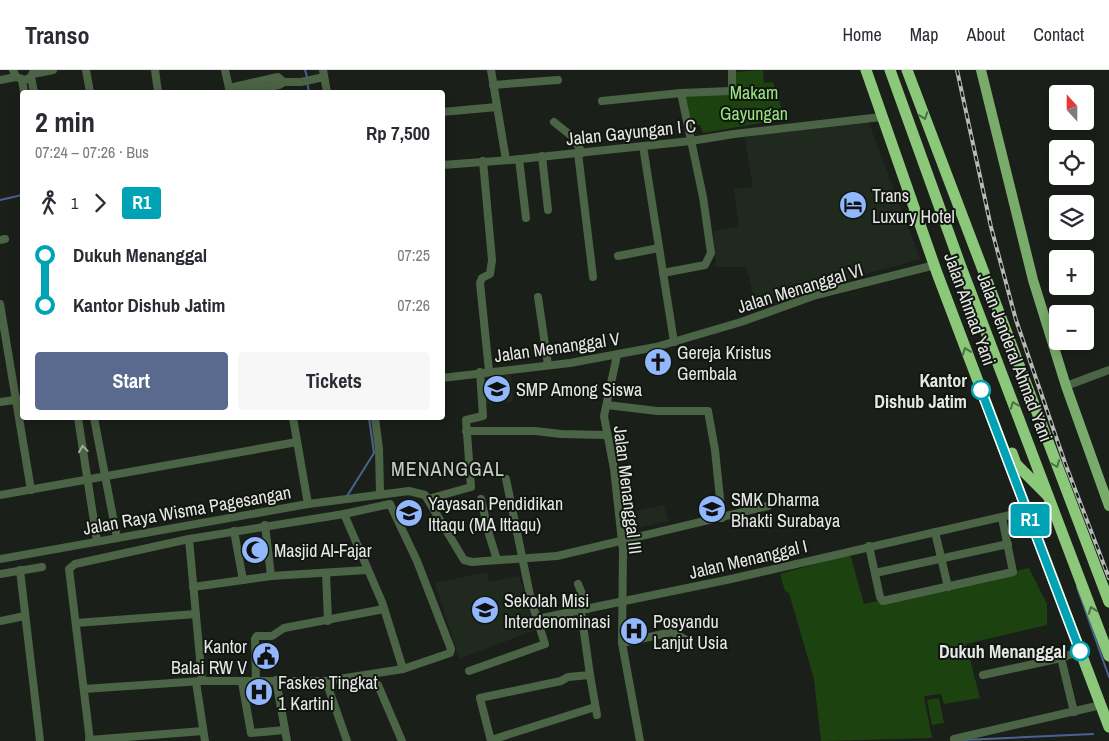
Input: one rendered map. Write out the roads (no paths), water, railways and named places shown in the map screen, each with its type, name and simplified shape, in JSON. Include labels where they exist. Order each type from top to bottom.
[{"type":"highway","name":"Jalan Ahmad Yani","points":[[866,70],[881,117],[981,390],[1109,727]]},
{"type":"highway","name":"Jalan Jenderal Ahmad Yani","points":[[890,70],[960,264],[1051,499],[1109,656]]},
{"type":"highway","name":"Jalan Jenderal Ahmad Yani","points":[[907,70],[1109,602]]},
{"type":"highway","points":[[981,390],[990,396],[1016,464],[1051,499]]},
{"type":"main road","points":[[981,70],[1026,254],[1066,386],[1109,506]]},
{"type":"street","points":[[0,80],[53,70]]},
{"type":"street","points":[[86,70],[90,90]]},
{"type":"street","points":[[155,70],[158,90]]},
{"type":"street","points":[[225,70],[229,90],[278,77],[284,82]]},
{"type":"street","points":[[491,70],[506,160]]},
{"type":"street","points":[[602,101],[680,93],[730,91],[732,87],[732,70]]},
{"type":"street","points":[[254,90],[279,85],[284,82],[301,82],[316,79],[323,73],[327,90]]},
{"type":"street","points":[[32,74],[34,90]]},
{"type":"street","points":[[17,76],[23,90]]},
{"type":"street","points":[[493,85],[558,80]]},
{"type":"street","points":[[663,273],[705,265],[711,253],[691,141],[680,93]]},
{"type":"street","points":[[445,112],[497,107]]},
{"type":"street","name":"Jalan Gayungan I C","points":[[445,164],[580,153],[881,117]]},
{"type":"street","points":[[554,122],[574,138],[580,153],[593,276]]},
{"type":"street","points":[[643,146],[674,342]]},
{"type":"street","points":[[542,156],[548,210]]},
{"type":"street","points":[[519,159],[526,218]]},
{"type":"street","points":[[483,161],[492,260],[490,274],[482,278],[480,283],[489,371]]},
{"type":"street","points":[[618,256],[659,248]]},
{"type":"street","name":"Jalan Menanggal VI","points":[[674,342],[741,322],[816,295],[935,265]]},
{"type":"street","points":[[538,297],[548,365]]},
{"type":"street","points":[[0,304],[19,400],[0,402]]},
{"type":"street","name":"Jalan Menanggal V","points":[[445,378],[617,355],[674,342]]},
{"type":"street","name":"Jalan Menanggal III","points":[[617,355],[604,416],[606,435],[614,469],[622,542],[622,643],[640,741]]},
{"type":"street","points":[[1066,386],[1109,370]]},
{"type":"street","points":[[480,372],[483,416],[467,419],[466,431],[470,487],[428,499],[464,560],[472,562],[557,556],[768,506]]},
{"type":"street","points":[[607,405],[657,411],[708,411],[715,450],[722,518]]},
{"type":"street","points":[[22,420],[31,490]]},
{"type":"street","points":[[78,420],[97,541]]},
{"type":"street","points":[[94,420],[117,538]]},
{"type":"street","points":[[293,420],[308,504]]},
{"type":"street","points":[[376,420],[380,493]]},
{"type":"street","points":[[466,431],[535,431],[561,434],[606,435]]},
{"type":"street","points":[[0,495],[106,478],[297,442]]},
{"type":"street","points":[[469,671],[543,646],[545,643],[522,558],[506,479]]},
{"type":"street","name":"Jalan Raya Wisma Pagesangan","points":[[0,559],[380,493],[419,491],[428,499]]},
{"type":"street","points":[[481,498],[497,560]]},
{"type":"street","points":[[84,689],[199,682],[326,681],[403,669],[450,653],[451,650],[417,561],[390,504],[344,514],[265,525],[189,539],[75,564],[70,569],[76,623],[90,740],[203,731]]},
{"type":"street","name":"Jalan Menanggal I","points":[[537,619],[731,579],[1027,511]]},
{"type":"street","points":[[344,514],[384,609],[403,669]]},
{"type":"street","points":[[870,546],[880,597],[883,601],[1013,572],[1002,518]]},
{"type":"street","points":[[265,525],[271,576]]},
{"type":"street","points":[[234,531],[243,580]]},
{"type":"street","points":[[935,532],[948,587]]},
{"type":"street","points":[[189,539],[205,741]]},
{"type":"street","points":[[875,573],[1008,544]]},
{"type":"street","points":[[0,574],[42,567]]},
{"type":"street","points":[[20,570],[40,741]]},
{"type":"street","points":[[193,587],[271,576],[367,570]]},
{"type":"street","points":[[326,573],[328,621]]},
{"type":"street","points":[[578,584],[585,610],[590,675],[596,711],[491,740],[480,698],[562,681],[568,677],[590,675]]},
{"type":"street","points":[[256,682],[256,637],[272,636],[288,627],[384,609]]},
{"type":"street","points":[[76,623],[196,614]]},
{"type":"street","points":[[0,621],[25,616]]},
{"type":"street","points":[[622,643],[672,632],[688,641]]},
{"type":"street","points":[[983,675],[1061,658],[1080,651]]},
{"type":"street","points":[[1061,658],[1074,712]]},
{"type":"street","points":[[276,680],[287,741]]},
{"type":"street","points":[[326,681],[347,741]]},
{"type":"street","points":[[242,682],[251,733],[285,730]]},
{"type":"street","points":[[378,685],[402,741]]},
{"type":"street","points":[[954,739],[1101,705]]},
{"type":"waterway","points":[[305,70],[307,77]]},
{"type":"waterway","points":[[307,82],[309,90]]},
{"type":"waterway","points":[[0,200],[20,195]]},
{"type":"waterway","points":[[347,496],[374,453],[369,420]]},
{"type":"waterway","points":[[1077,587],[1109,677]]},
{"type":"waterway","points":[[964,740],[1093,734]]},
{"type":"railway","points":[[957,70],[991,227],[1016,320],[1065,463],[1109,578]]},
{"type":"place","name":"Trans Luxury Hotel","points":[[853,205]]},
{"type":"place","name":"Gereja Kristus Gembala","points":[[658,362]]},
{"type":"place","name":"SMP Among Siswa","points":[[497,389]]},
{"type":"place","name":"Kantor Dishub Jatim","points":[[981,390]]},
{"type":"place","name":"SMK Dharma Bhakti Surabaya","points":[[712,509]]},
{"type":"place","name":"Yayasan Pendidikan Ittaqu (MA Ittaqu)","points":[[409,513]]},
{"type":"place","name":"Masjid Al-Fajar","points":[[255,550]]},
{"type":"place","name":"Sekolah Misi Interdenominasi","points":[[485,610]]},
{"type":"place","name":"Posyandu Lanjut Usia","points":[[634,631]]},
{"type":"place","name":"Dukuh Menanggal","points":[[1080,651]]},
{"type":"place","name":"Kantor Balai RW V","points":[[266,656]]},
{"type":"place","name":"Faskes Tingkat 1 Kartini","points":[[259,692]]},
{"type":"district","name":"MENANGGAL","points":[[448,468]]},
{"type":"park label","name":"Makam Gayungan","points":[[754,102]]}]
